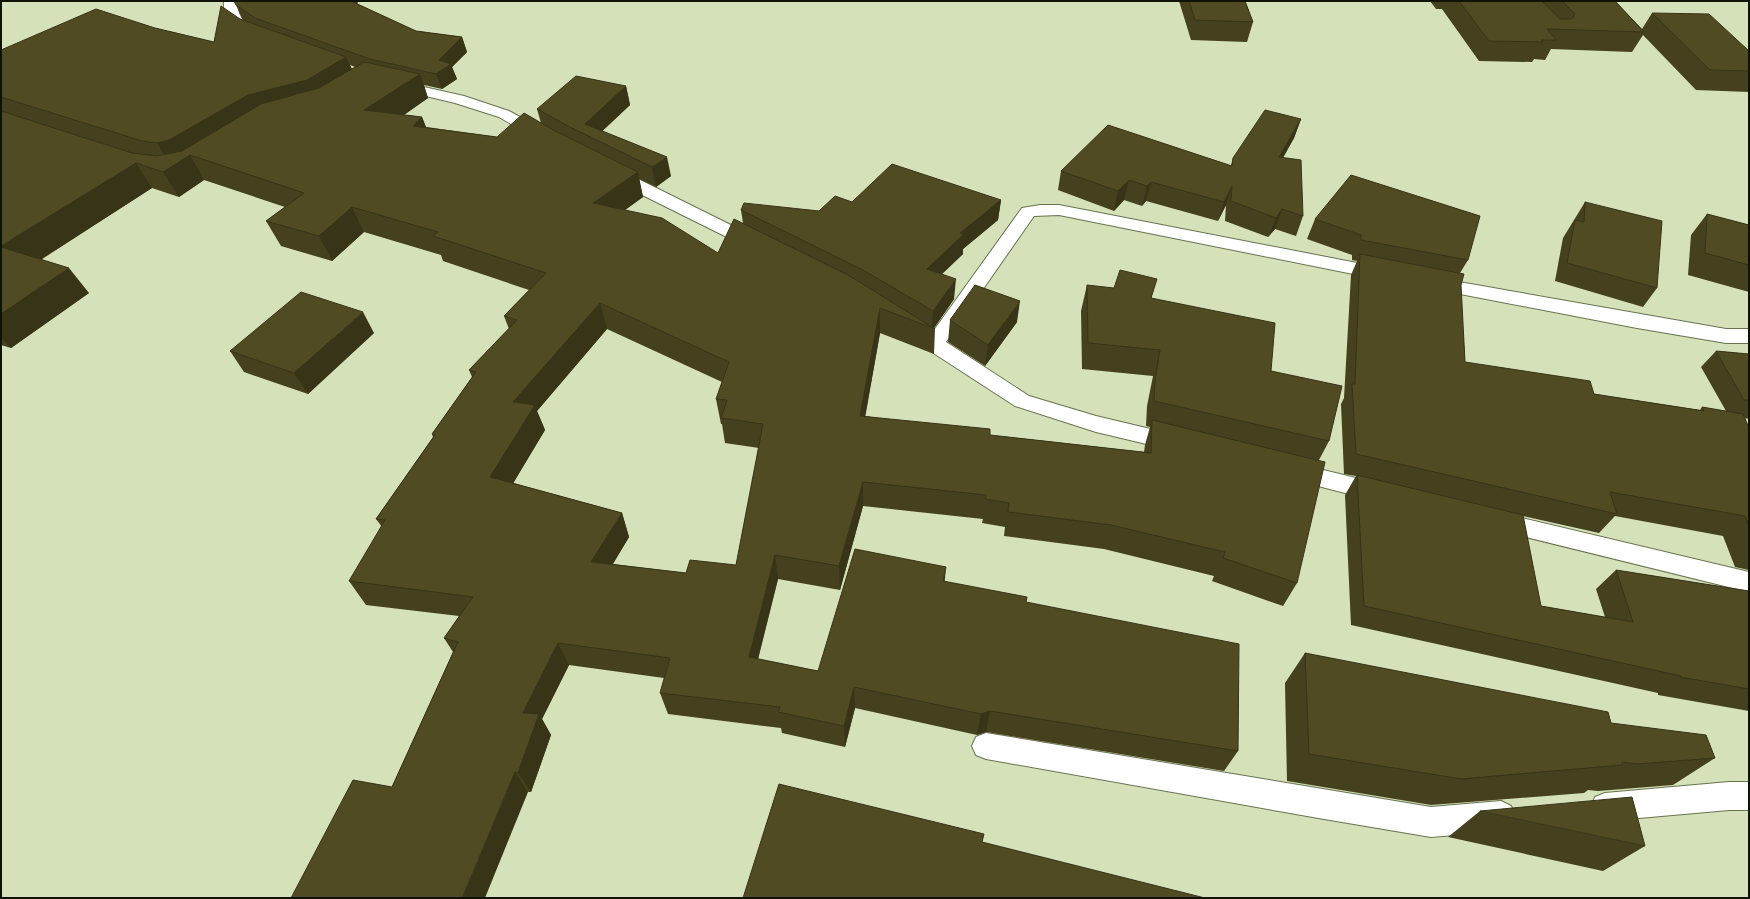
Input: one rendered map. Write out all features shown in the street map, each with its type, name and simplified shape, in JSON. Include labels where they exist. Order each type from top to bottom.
[{"type":"street","points":[[231,1],[229,7],[236,23],[257,38],[269,43]]},
{"type":"street","points":[[379,80],[459,99],[504,114],[555,144]]},
{"type":"street","points":[[597,165],[772,253]]},
{"type":"street","points":[[935,343],[1028,212],[1040,210],[1059,210],[1407,279],[1644,323],[1726,336],[1749,336]]},
{"type":"street","points":[[895,319],[935,343],[1022,401],[1096,424],[1197,448]]},
{"type":"street","points":[[1275,467],[1399,497]]},
{"type":"street","points":[[1477,516],[1749,582]]},
{"type":"street","points":[[986,746],[1316,804],[1431,822],[1525,813]]},
{"type":"street","points":[[1580,809],[1729,796],[1749,796]]},
{"type":"building","points":[[234,1],[351,1],[416,31],[462,37],[439,60],[451,64],[436,74],[370,59],[255,18],[236,5]]},
{"type":"building","points":[[1189,1],[1245,1],[1253,22],[1195,20]]},
{"type":"building","points":[[1459,1],[1542,1],[1560,19],[1572,19],[1575,14],[1562,1],[1615,1],[1644,32],[1547,29],[1556,40],[1541,40],[1543,42],[1489,41]]},
{"type":"building","points":[[221,6],[240,19],[346,57],[307,80],[248,95],[169,140],[157,143],[142,141],[1,97],[1,50],[96,9],[155,28],[214,42]]},
{"type":"building","points":[[1652,13],[1709,14],[1749,51],[1749,71],[1710,70]]},
{"type":"building","points":[[364,62],[420,74],[364,110],[422,117],[413,126],[497,137],[524,113],[555,131],[638,172],[593,203],[662,218],[718,253],[734,219],[848,275],[935,329],[880,308],[860,416],[990,429],[990,435],[1151,453],[1152,420],[1325,462],[1297,583],[1223,558],[1225,552],[1111,525],[1008,512],[1009,503],[985,499],[986,495],[863,482],[839,566],[775,555],[749,657],[818,671],[855,549],[946,567],[943,581],[1027,597],[1026,602],[1239,644],[1238,751],[990,711],[981,714],[854,687],[844,726],[778,712],[780,707],[660,693],[670,658],[558,643],[523,713],[539,714],[518,773],[515,772],[462,898],[291,898],[353,780],[392,787],[458,642],[444,638],[473,597],[349,581],[385,520],[376,519],[435,435],[432,434],[476,372],[469,370],[517,320],[504,316],[546,273],[433,236],[438,232],[352,207],[319,236],[266,221],[304,193],[190,155],[163,172],[136,163],[1,246],[1,111],[132,153],[157,156],[182,151],[261,104],[319,88]],"holes":[[[600,303],[729,362],[716,399],[727,400],[721,418],[763,424],[736,565],[690,560],[686,573],[591,562],[622,513],[490,477],[535,405],[513,402]]]},
{"type":"building","points":[[576,76],[626,86],[585,124],[667,157],[652,167],[570,127],[537,109]]},
{"type":"building","points":[[1265,110],[1301,119],[1279,157],[1301,160],[1303,216],[1282,209],[1276,218],[1231,201],[1232,186],[1224,202],[1151,182],[1147,186],[1129,180],[1118,191],[1061,171],[1108,125],[1232,166],[1233,158]]},
{"type":"building","points":[[892,164],[1001,200],[960,233],[964,234],[927,269],[956,279],[933,311],[863,270],[741,210],[744,203],[819,211],[835,196],[852,202]]},
{"type":"building","points":[[1351,175],[1480,216],[1468,260],[1361,240],[1361,235],[1315,219]]},
{"type":"building","points":[[1585,202],[1662,221],[1657,288],[1567,263],[1575,220],[1584,222]]},
{"type":"building","points":[[1707,214],[1749,225],[1749,265],[1705,253]]},
{"type":"building","points":[[1,247],[69,268],[1,314]]},
{"type":"building","points":[[1360,254],[1464,274],[1461,285],[1465,362],[1590,381],[1594,394],[1704,411],[1702,407],[1743,414],[1749,428],[1749,526],[1745,516],[1610,492],[1617,514],[1356,454],[1352,384],[1355,384]]},
{"type":"building","points":[[1120,270],[1157,279],[1151,298],[1275,323],[1271,371],[1342,386],[1329,441],[1154,401],[1155,380],[1160,350],[1088,343],[1087,285],[1114,288]]},
{"type":"building","points":[[975,285],[1020,301],[988,345],[950,320]]},
{"type":"building","points":[[301,292],[363,312],[294,373],[230,351]]},
{"type":"building","points":[[1716,351],[1749,354],[1749,400],[1744,400]]},
{"type":"building","points":[[1357,475],[1523,515],[1541,606],[1633,622],[1616,570],[1749,591],[1749,689],[1680,677],[1681,676],[1364,606]]},
{"type":"building","points":[[1305,653],[1608,712],[1611,723],[1706,735],[1715,758],[1637,764],[1622,762],[1622,765],[1461,779],[1309,754]]},
{"type":"building","points":[[779,784],[984,834],[982,842],[1205,898],[743,898]]},
{"type":"building","points":[[1632,797],[1645,846],[1480,811]]}]
